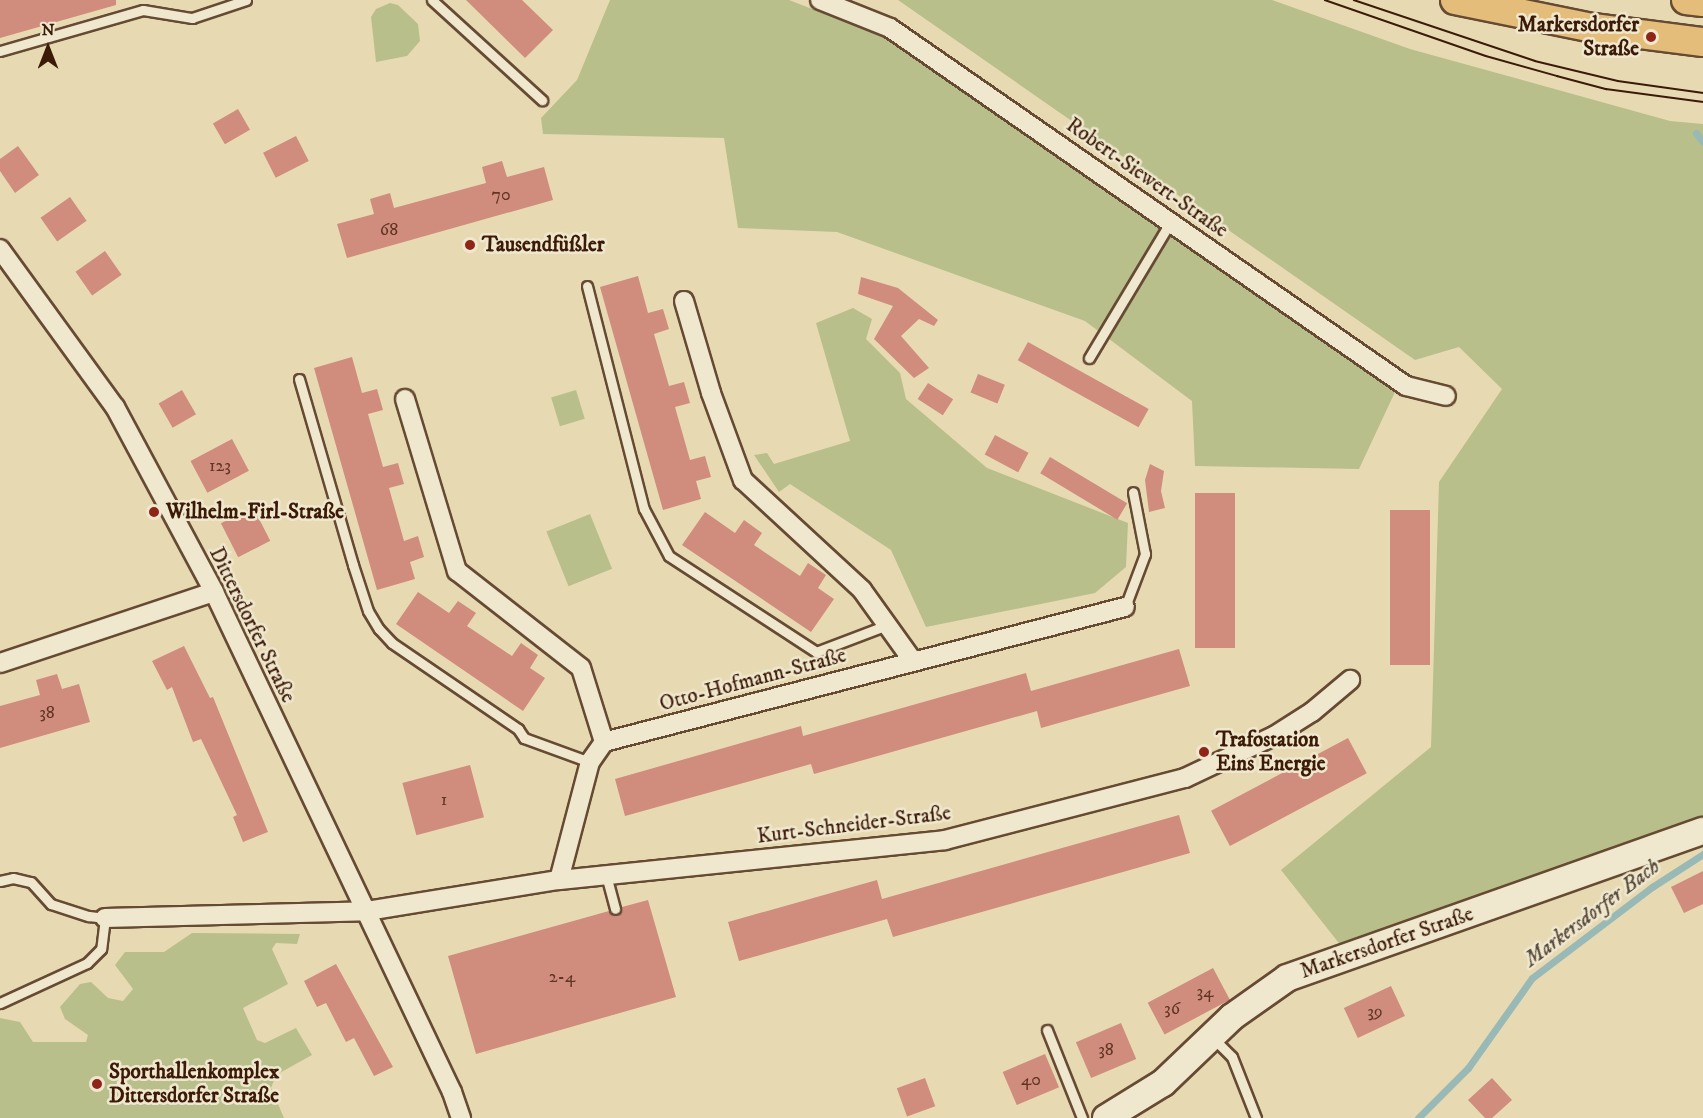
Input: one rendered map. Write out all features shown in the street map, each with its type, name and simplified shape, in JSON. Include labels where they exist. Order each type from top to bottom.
[{"type":"main road","points":[[1455,0],[1593,28],[1703,42]]},
{"type":"main road","points":[[1686,0],[1703,2]]},
{"type":"street","name":"Robert-Siewert-Straße","points":[[819,0],[890,28],[1406,386],[1446,396]]},
{"type":"street","name":"Dittersdorfer Straße","points":[[0,249],[115,407],[214,592],[452,1092],[461,1118]]},
{"type":"street","points":[[684,301],[711,393],[743,480],[862,590],[913,661]]},
{"type":"street","points":[[405,399],[457,571],[581,668],[604,742],[590,762],[559,879]]},
{"type":"street","points":[[0,663],[214,592]]},
{"type":"street","name":"Otto-Hofmann-Straße","points":[[604,742],[1125,607]]},
{"type":"street","name":"Kurt-Schneider-Straße","points":[[367,911],[559,879],[945,840],[1185,778],[1274,736],[1312,712],[1350,680]]},
{"type":"street","name":"Markersdorfer Straße","points":[[1106,1118],[1163,1083],[1264,991],[1287,978],[1703,831]]},
{"type":"street","points":[[105,918],[367,911]]},
{"type":"lane","points":[[0,51],[143,10],[192,18],[246,0]]},
{"type":"lane","points":[[432,0],[542,100]]},
{"type":"lane","points":[[1089,358],[1171,221]]},
{"type":"lane","points":[[587,286],[644,509],[669,556],[816,652],[887,625]]},
{"type":"lane","points":[[299,379],[353,565],[368,611],[379,629],[392,643],[518,729],[524,738],[590,762]]},
{"type":"lane","points":[[1125,607],[1145,554],[1133,492]]},
{"type":"lane","points":[[606,875],[615,909]]},
{"type":"lane","points":[[0,881],[13,878],[31,882],[51,904],[89,916],[105,918],[101,950],[87,963],[0,1003]]},
{"type":"lane","points":[[1047,1030],[1082,1118]]},
{"type":"lane","points":[[1211,1037],[1232,1057],[1256,1118]]},
{"type":"green space","points":[[610,0],[789,0],[892,40],[1395,392],[1359,469],[1195,466],[1192,401],[1085,321],[837,232],[738,228],[724,138],[543,134],[541,118],[577,80]]},
{"type":"green space","points":[[898,0],[1272,0],[1410,49],[1670,121],[1703,124],[1703,816],[1342,947],[1281,870],[1431,747],[1439,482],[1502,389],[1459,347],[1415,360]]},
{"type":"green space","points":[[390,3],[398,5],[418,24],[420,41],[407,56],[376,62],[371,17],[376,9]]},
{"type":"green space","points":[[853,308],[872,319],[866,339],[900,373],[906,399],[987,468],[1128,523],[1126,567],[1095,593],[926,627],[891,550],[790,484],[779,492],[754,455],[767,453],[774,464],[850,441],[816,323]]},
{"type":"green space","points":[[576,390],[585,419],[560,426],[551,398]]},
{"type":"green space","points":[[590,514],[612,569],[569,586],[546,532]]},
{"type":"green space","points":[[192,933],[300,934],[297,944],[276,943],[272,949],[288,984],[243,1008],[257,1040],[265,1043],[296,1028],[312,1055],[276,1075],[271,1088],[284,1118],[0,1118],[0,1018],[20,1022],[33,1042],[86,1042],[88,1035],[65,1019],[60,1007],[80,984],[91,982],[108,998],[123,1001],[133,989],[115,965],[125,952],[164,952]]},
{"type":"building","points":[[0,0],[116,0],[116,5],[0,38]]},
{"type":"building","points":[[466,0],[522,0],[553,30],[525,58]]},
{"type":"building","points":[[238,109],[250,130],[225,144],[213,124]]},
{"type":"building","points":[[296,136],[309,161],[276,178],[263,153]]},
{"type":"building","points":[[18,146],[39,175],[15,193],[0,171],[0,159]]},
{"type":"building","points":[[502,161],[507,177],[544,167],[553,200],[347,258],[337,224],[374,214],[370,199],[390,193],[394,208],[486,183],[482,167]]},
{"type":"building","points":[[70,197],[87,221],[57,241],[41,218]]},
{"type":"building","points":[[105,251],[122,275],[92,295],[76,272]]},
{"type":"building","points":[[638,276],[648,313],[663,309],[669,329],[654,334],[669,386],[684,382],[690,403],[675,407],[690,460],[705,456],[711,477],[696,481],[701,499],[663,510],[600,287]]},
{"type":"building","points":[[861,277],[898,288],[938,320],[934,326],[919,319],[901,336],[929,368],[914,378],[874,339],[893,306],[858,294]]},
{"type":"building","points":[[1028,342],[1149,409],[1139,427],[1018,360]]},
{"type":"building","points":[[352,357],[362,393],[377,389],[383,410],[368,414],[383,467],[398,463],[404,484],[389,488],[404,541],[418,536],[424,557],[410,562],[415,579],[377,590],[314,368]]},
{"type":"building","points":[[978,374],[1005,385],[997,403],[971,393]]},
{"type":"building","points":[[928,383],[953,399],[943,415],[918,399]]},
{"type":"building","points":[[182,390],[196,414],[173,428],[159,404]]},
{"type":"building","points":[[995,435],[1029,453],[1018,472],[985,454]]},
{"type":"building","points":[[232,439],[249,471],[207,493],[191,461]]},
{"type":"building","points":[[1050,457],[1127,503],[1117,520],[1040,473]]},
{"type":"building","points":[[1150,464],[1164,471],[1161,491],[1165,508],[1149,512],[1145,480]]},
{"type":"building","points":[[1195,493],[1235,493],[1235,648],[1195,648]]},
{"type":"building","points":[[253,507],[270,541],[238,557],[221,523]]},
{"type":"building","points":[[1390,510],[1430,510],[1430,665],[1390,665]]},
{"type":"building","points":[[705,512],[735,533],[744,520],[762,533],[754,545],[800,576],[808,563],[826,575],[818,588],[834,599],[811,632],[682,545]]},
{"type":"building","points":[[418,592],[449,613],[458,601],[476,613],[467,626],[512,656],[521,643],[538,655],[530,668],[545,678],[523,711],[396,624]]},
{"type":"building","points":[[184,646],[210,698],[213,697],[268,832],[243,842],[233,817],[237,815],[201,739],[193,742],[172,687],[167,690],[152,661]]},
{"type":"building","points":[[1179,649],[1190,686],[1041,728],[1037,711],[814,774],[811,764],[625,816],[615,779],[801,726],[803,736],[1026,673],[1031,691]]},
{"type":"building","points":[[57,674],[62,689],[79,684],[90,722],[0,748],[0,706],[40,695],[36,680]]},
{"type":"building","points":[[1348,738],[1367,773],[1230,846],[1211,811]]},
{"type":"building","points":[[470,765],[484,817],[416,835],[402,783]]},
{"type":"building","points":[[1179,815],[1190,853],[893,937],[887,919],[739,961],[728,922],[877,880],[882,899]]},
{"type":"building","points":[[1703,871],[1703,904],[1684,913],[1671,887]]},
{"type":"building","points":[[648,900],[676,997],[476,1054],[448,956],[609,911],[617,915],[622,907]]},
{"type":"building","points":[[336,964],[393,1067],[374,1076],[354,1038],[346,1042],[326,1003],[317,1007],[304,981]]},
{"type":"building","points":[[1213,968],[1230,1000],[1165,1035],[1148,1003]]},
{"type":"building","points":[[1391,986],[1405,1016],[1358,1038],[1344,1008]]},
{"type":"building","points":[[1121,1023],[1136,1059],[1091,1078],[1076,1042]]},
{"type":"building","points":[[1045,1054],[1059,1087],[1017,1105],[1003,1072]]},
{"type":"building","points":[[925,1078],[935,1106],[907,1116],[897,1088]]},
{"type":"building","points":[[1492,1078],[1512,1100],[1492,1118],[1485,1118],[1468,1100]]},
{"type":"waterway","name":"Markersdorfer Bach","points":[[1696,133],[1703,142]]},
{"type":"waterway","name":"Markersdorfer Bach","points":[[1418,1118],[1468,1068],[1532,978],[1652,887],[1703,854]]},
{"type":"tram line","points":[[1325,0],[1486,56],[1557,76],[1606,89],[1703,102]]},
{"type":"tram line","points":[[1354,0],[1535,61],[1618,81],[1703,93]]},
{"type":"place","name":"Markersdorfer Straße","points":[[1651,37]]},
{"type":"place","name":"Tausendfüßler","points":[[470,245]]},
{"type":"place","name":"Wilhelm-Firl-Straße","points":[[154,512]]},
{"type":"place","name":"Trafostation Eins Energie","points":[[1204,752]]},
{"type":"place","name":"Sporthallenkomplex Dittersdorfer Straße","points":[[97,1084]]}]
